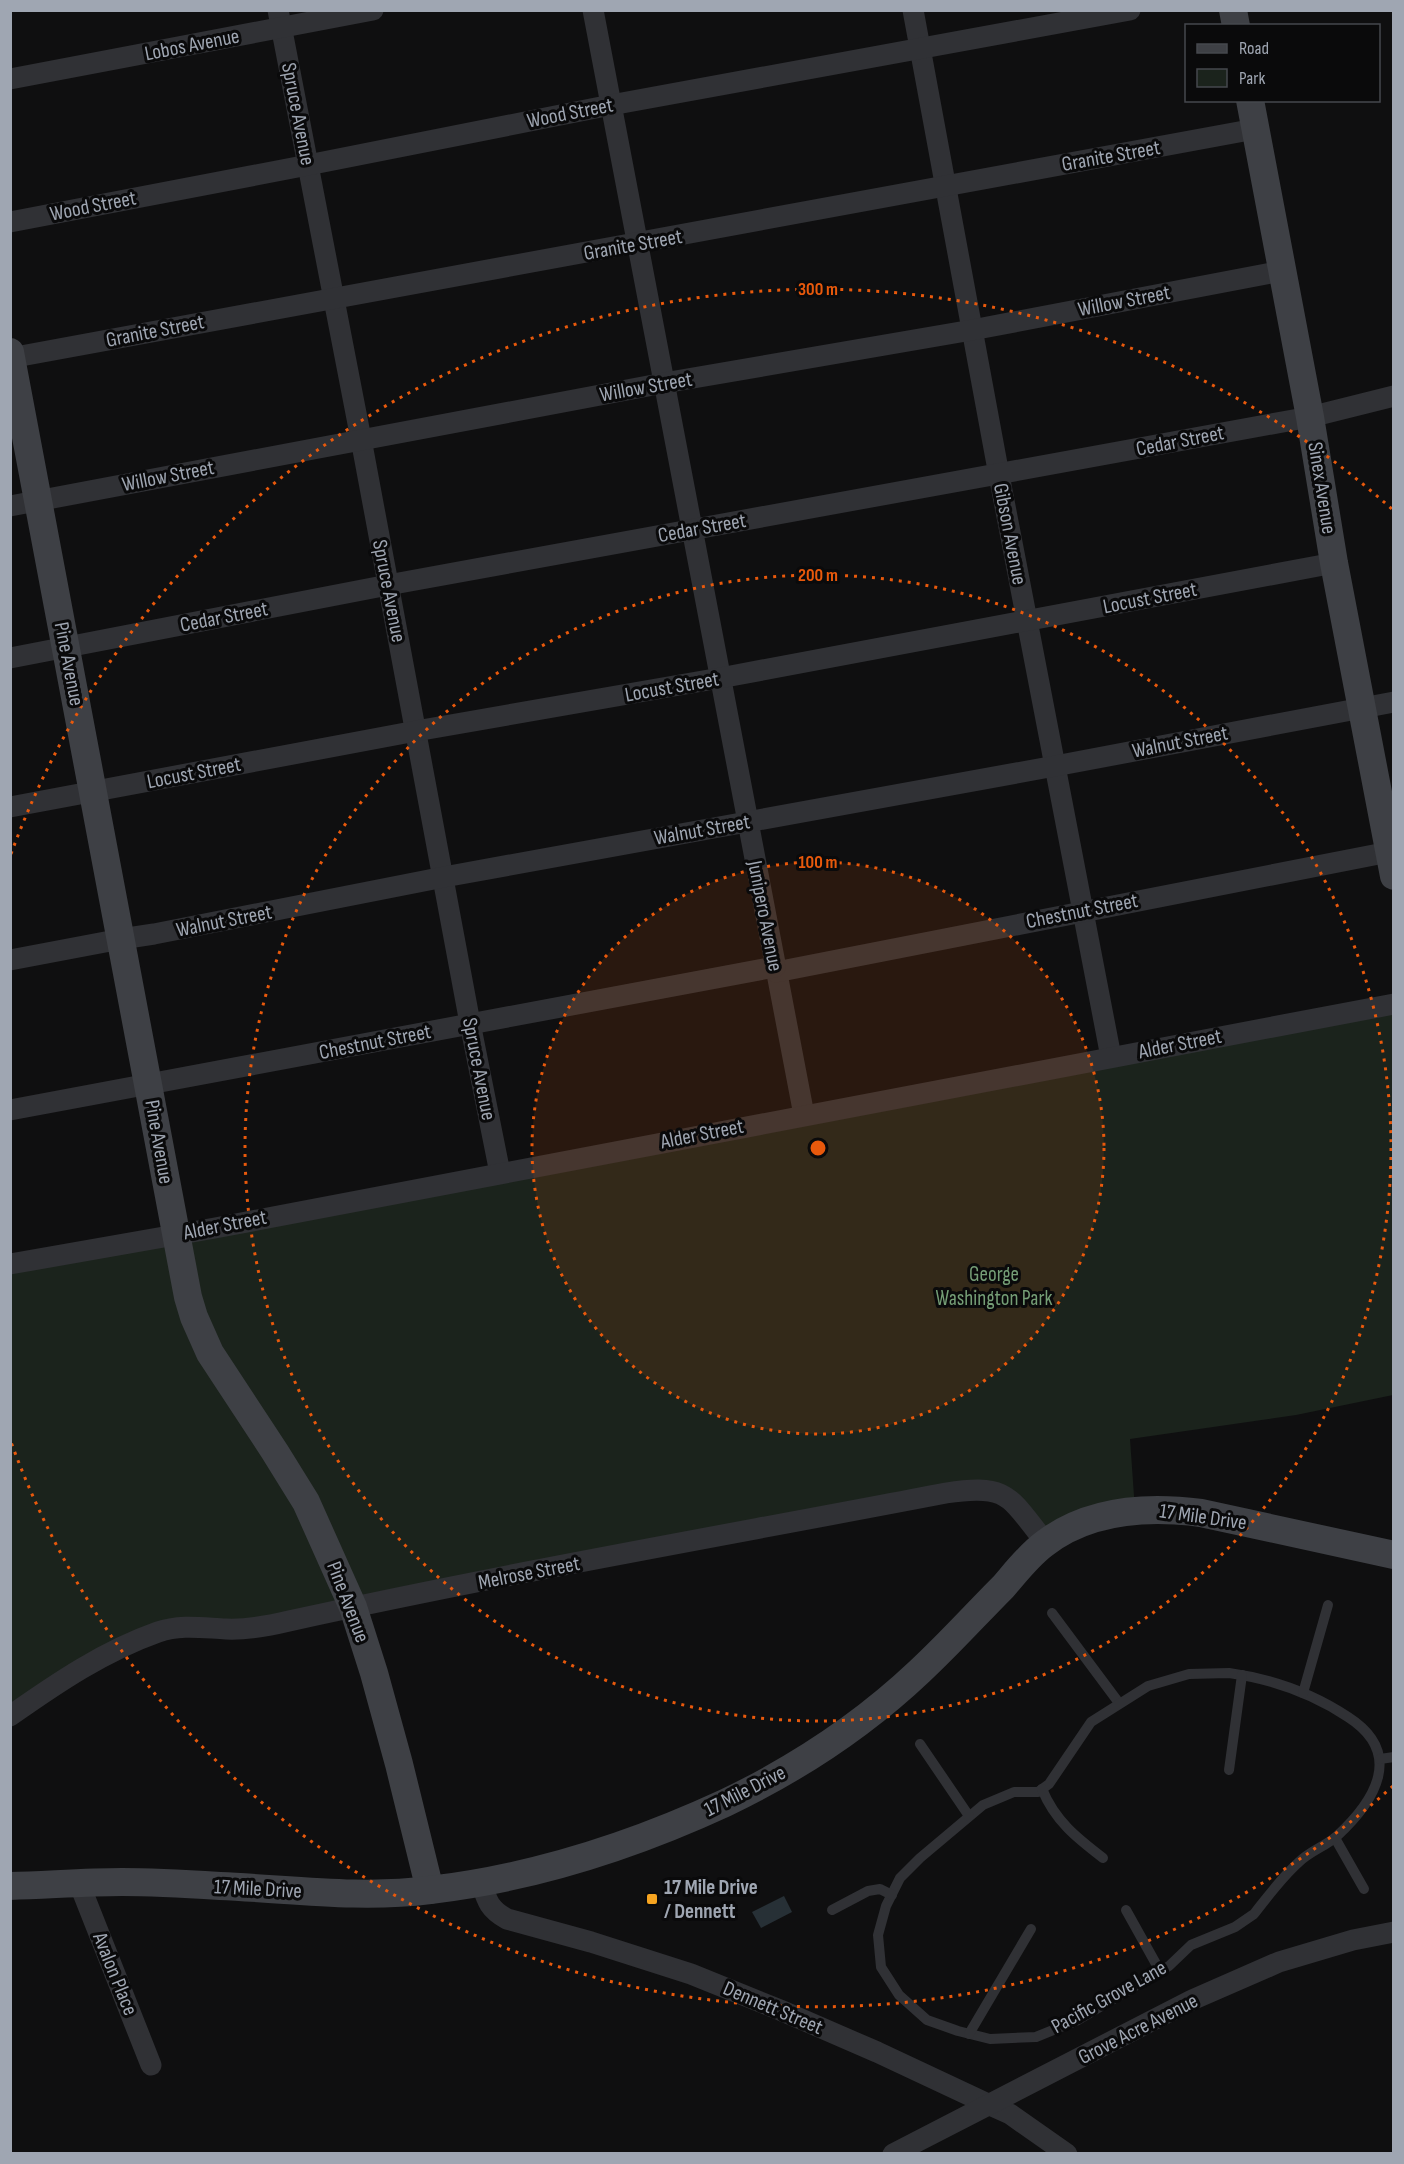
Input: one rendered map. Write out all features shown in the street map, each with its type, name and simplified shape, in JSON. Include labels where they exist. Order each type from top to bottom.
[{"type":"main road","name":"Sinex Avenue","points":[[1250,102],[1391,864]]},
{"type":"main road","name":"Pine Avenue","points":[[11,356],[24,504],[66,647],[188,1297],[201,1336],[210,1353],[306,1502],[353,1607],[399,1764],[430,1890]]},
{"type":"main road","name":"17 Mile Drive","points":[[10,1887],[123,1882],[347,1894],[430,1890],[481,1882],[573,1861],[636,1840],[728,1801],[819,1751],[884,1704],[920,1671],[1046,1543],[1068,1530],[1114,1514],[1135,1510],[1162,1509],[1201,1513],[1394,1555]]},
{"type":"street","name":"Lobos Avenue","points":[[10,79],[279,19],[374,10]]},
{"type":"street","name":"Junipero Avenue","points":[[593,10],[804,1115]]},
{"type":"street","name":"Gibson Avenue","points":[[913,10],[999,475],[1112,1057]]},
{"type":"street","name":"Wood Street","points":[[10,222],[611,105],[1130,10]]},
{"type":"street","name":"Spruce Avenue","points":[[279,19],[500,1173]]},
{"type":"street","name":"Granite Street","points":[[11,356],[637,244],[1255,129]]},
{"type":"street","name":"Willow Street","points":[[24,504],[361,439],[664,383],[972,330],[1282,271]]},
{"type":"street","name":"Cedar Street","points":[[10,658],[388,585],[1310,417],[1394,396]]},
{"type":"street","name":"Locust Street","points":[[10,807],[416,731],[720,678],[1334,563]]},
{"type":"street","name":"Walnut Street","points":[[10,960],[444,877],[1394,702]]},
{"type":"street","name":"Chestnut Street","points":[[10,1110],[1084,911],[1391,864]]},
{"type":"street","name":"Alder Street","points":[[10,1263],[176,1234],[1394,1004]]},
{"type":"street","name":"Melrose Street","points":[[10,1716],[109,1652],[161,1631],[193,1626],[235,1629],[267,1626],[353,1607],[971,1489],[999,1492],[1010,1499],[1046,1543]]},
{"type":"street","name":"Dennett Street","points":[[481,1882],[487,1901],[495,1913],[507,1919],[591,1942],[691,1974],[866,2047],[1010,2114],[1066,2154]]},
{"type":"street","name":"Avalon Place","points":[[79,1883],[151,2065]]},
{"type":"street","name":"Grove Acre Avenue","points":[[893,2154],[1192,2000],[1279,1962],[1353,1940],[1394,1932]]},
{"type":"lane","points":[[1303,1693],[1328,1605]]},
{"type":"lane","points":[[1052,1613],[1119,1703]]},
{"type":"lane","points":[[1103,1858],[1069,1832],[1055,1815],[1042,1789],[1049,1784],[1091,1722],[1148,1686],[1189,1674],[1229,1673],[1264,1678],[1303,1693],[1362,1726],[1379,1750],[1380,1759],[1394,1757]]},
{"type":"lane","points":[[1229,1770],[1242,1675]]},
{"type":"lane","points":[[920,1744],[969,1816]]},
{"type":"lane","name":"Pacific Grove Lane","points":[[1042,1789],[1038,1792],[1014,1792],[982,1804],[900,1878],[886,1906],[878,1935],[881,1967],[899,1995],[927,2020],[990,2039],[1036,2037],[1078,2020],[1169,1966],[1191,1945],[1248,1920],[1300,1861],[1316,1848],[1335,1838],[1367,1802],[1381,1768],[1380,1759]]},
{"type":"lane","points":[[1335,1838],[1364,1889]]},
{"type":"lane","points":[[832,1910],[868,1891],[880,1889],[892,1895]]},
{"type":"lane","points":[[1126,1910],[1160,1971]]},
{"type":"lane","points":[[969,2034],[1031,1929]]},
{"type":"green space","name":"George Washington Park","points":[[1393,1004],[1393,1395],[1296,1415],[1130,1439],[1135,1510],[1046,1543],[999,1492],[371,1603],[193,1626],[10,1705],[10,1264]]},
{"type":"shaded area","points":[[784,1896],[792,1912],[761,1928],[752,1912]]},
{"type":"place","name":"17 Mile Drive / Dennett","points":[[652,1899]]}]
